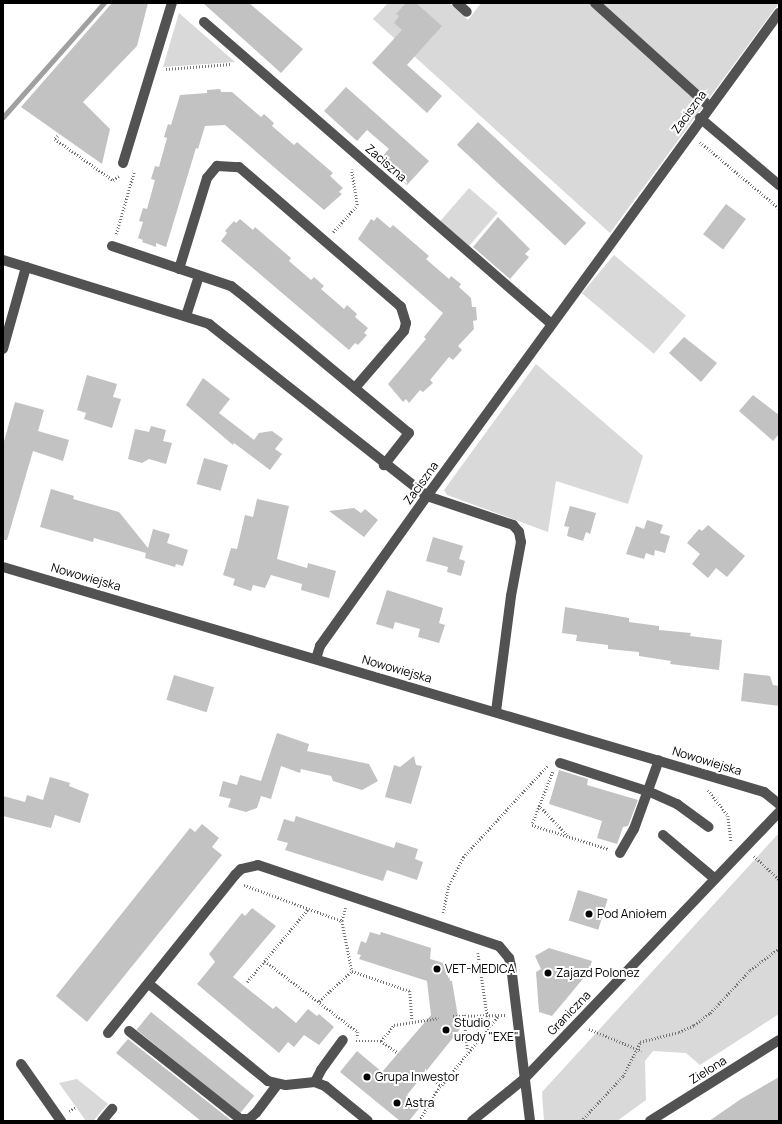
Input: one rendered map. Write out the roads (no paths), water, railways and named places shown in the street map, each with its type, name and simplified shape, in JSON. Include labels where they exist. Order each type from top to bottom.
[{"type":"street","points":[[123,163],[172,3]]},
{"type":"street","points":[[457,3],[467,12]]},
{"type":"street","points":[[595,3],[709,106]]},
{"type":"street","name":"Zaciszna","points":[[316,659],[320,646],[427,496],[689,133],[779,13]]},
{"type":"street","name":"Zaciszna","points":[[204,22],[551,324]]},
{"type":"street","points":[[700,118],[779,185]]},
{"type":"street","points":[[179,269],[207,178],[212,170],[224,165],[239,167],[402,307],[405,314],[404,331],[355,388]]},
{"type":"street","points":[[112,246],[231,286],[409,433],[384,465]]},
{"type":"street","points":[[3,260],[209,324],[223,332],[384,465],[427,496],[513,525],[519,532],[521,542],[511,596],[496,712]]},
{"type":"street","points":[[3,349],[26,267]]},
{"type":"street","points":[[186,316],[199,276]]},
{"type":"street","name":"Nowowiejska","points":[[3,567],[764,792],[779,804]]},
{"type":"street","points":[[620,853],[634,829],[650,792],[659,760]]},
{"type":"street","points":[[555,762],[650,792],[677,804],[709,827]]},
{"type":"street","name":"Graniczna","points":[[472,1121],[524,1079],[779,812]]},
{"type":"street","points":[[663,834],[715,879]]},
{"type":"street","points":[[108,1033],[149,984],[231,880],[241,869],[258,865],[441,925],[499,946],[509,958],[525,1066],[524,1079],[530,1121]]},
{"type":"street","points":[[149,984],[268,1081],[277,1085],[316,1082],[368,1121]]},
{"type":"street","points":[[129,1031],[240,1119],[249,1119],[256,1113],[277,1085]]},
{"type":"street","points":[[316,1082],[321,1070],[344,1040]]},
{"type":"street","name":"Zielona","points":[[650,1121],[779,1040]]},
{"type":"street","points":[[21,1064],[61,1121]]},
{"type":"street","points":[[102,1121],[112,1109]]},
{"type":"waterway","points":[[3,117],[104,3]]},
{"type":"place","name":"Pod Aniołem","points":[[589,914]]},
{"type":"place","name":"VET-MEDICA","points":[[437,969]]},
{"type":"place","name":"Zajazd Polonez","points":[[548,973]]},
{"type":"place","name":"Studio urody \"EXE\"","points":[[446,1030]]},
{"type":"place","name":"Grupa Inwestor","points":[[367,1077]]},
{"type":"place","name":"Astra","points":[[397,1103]]}]
